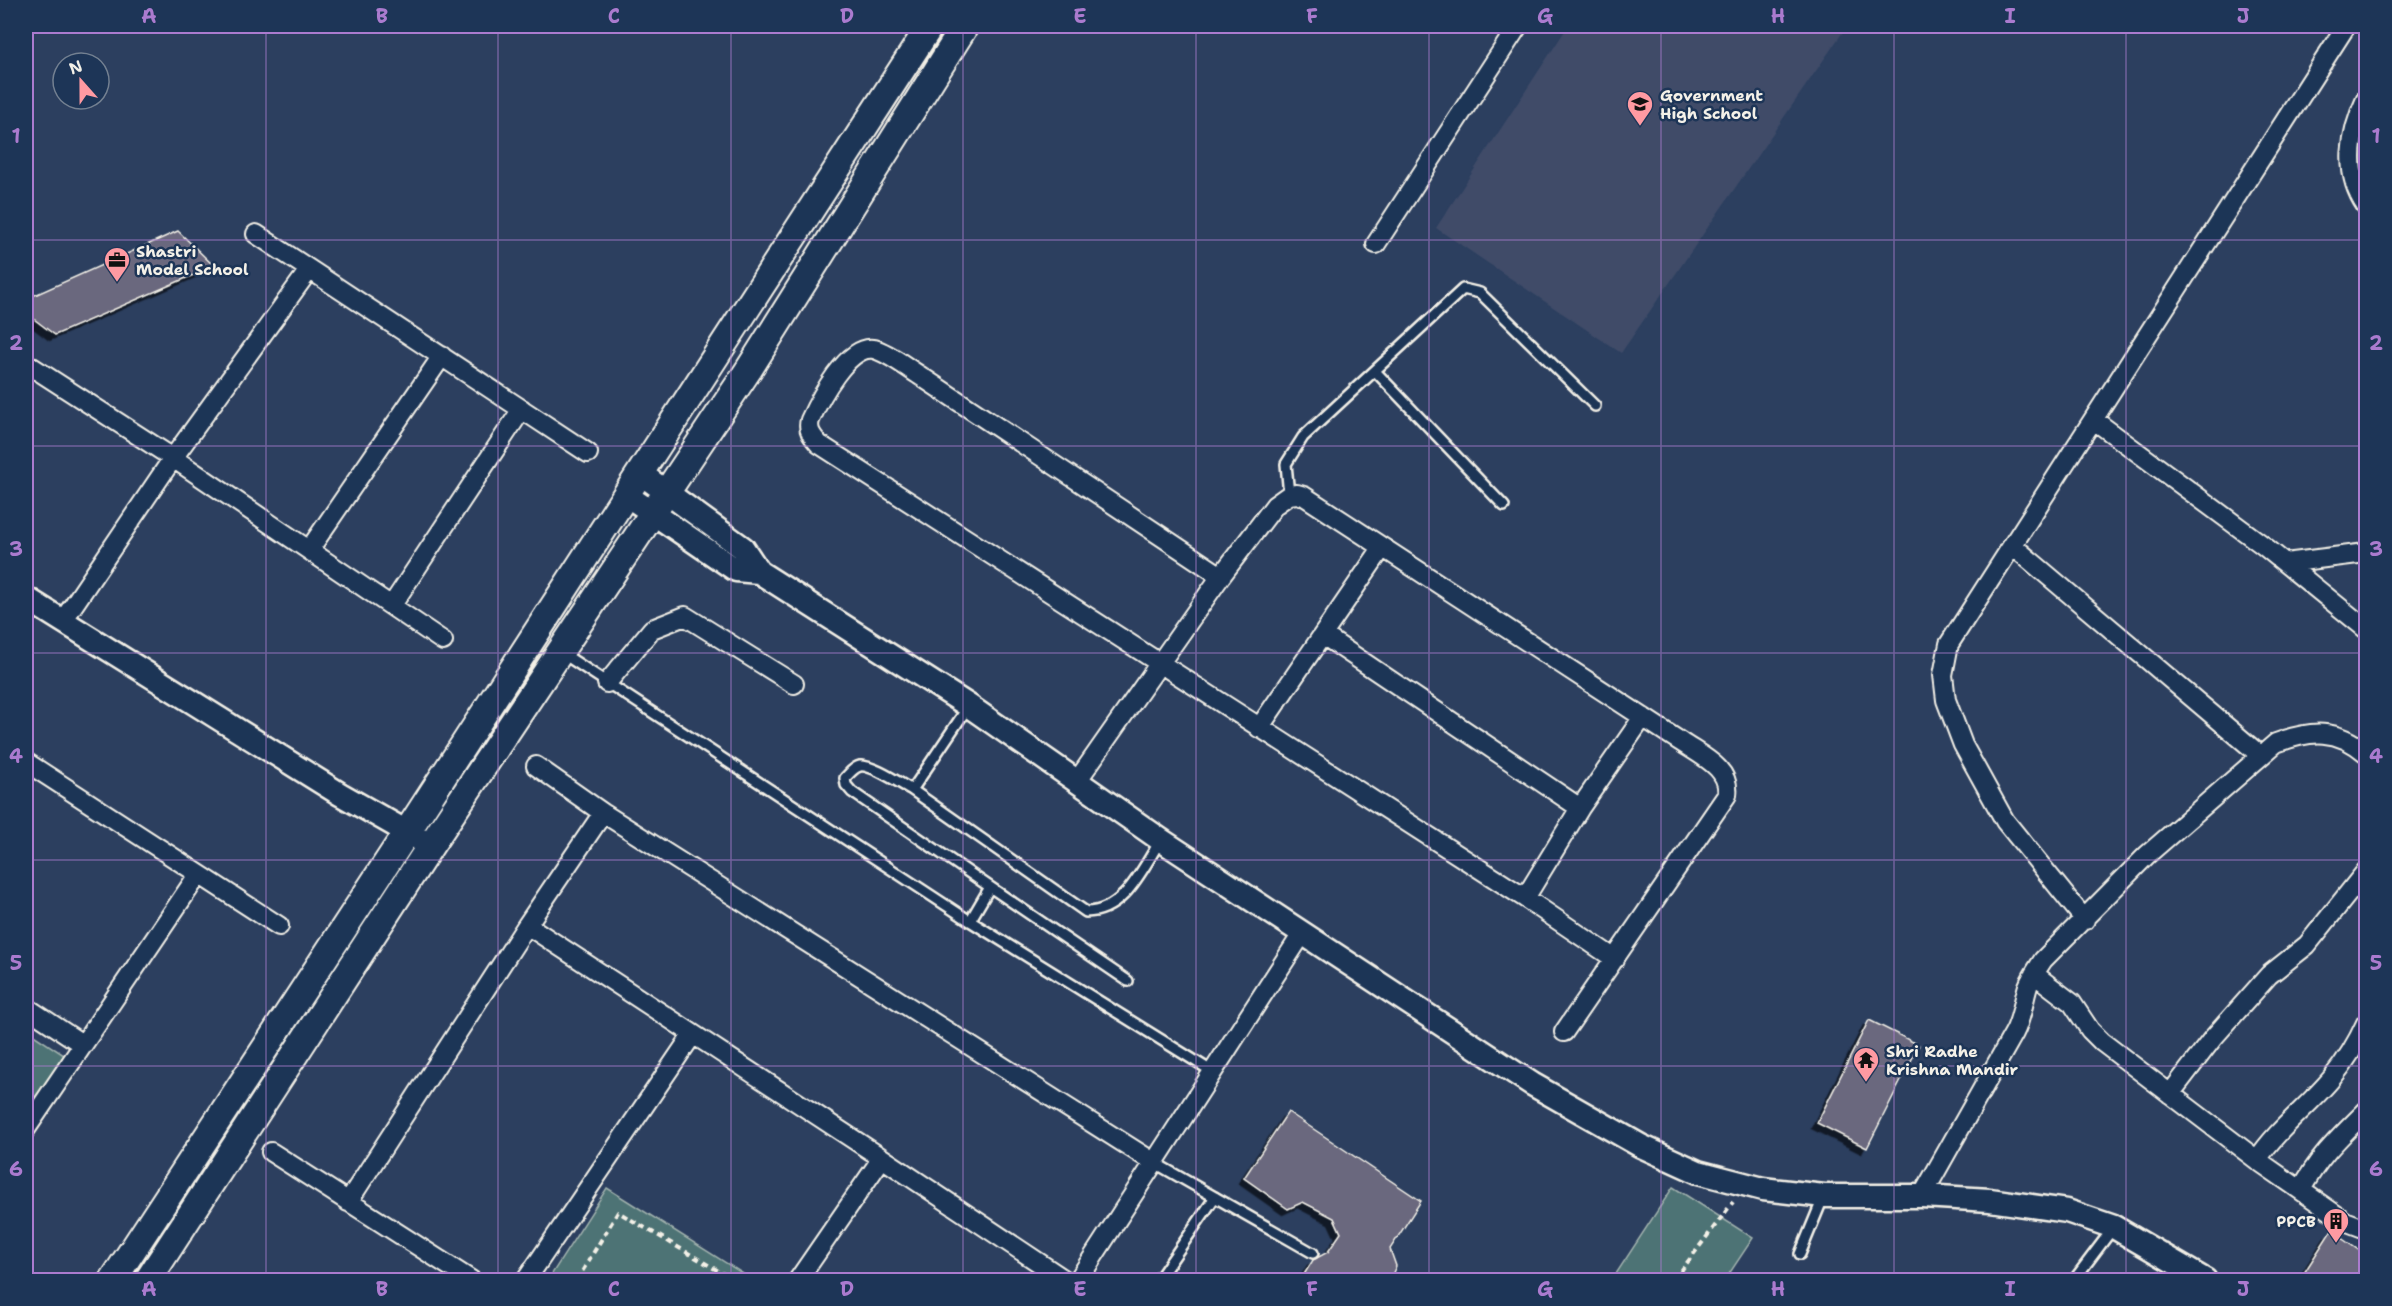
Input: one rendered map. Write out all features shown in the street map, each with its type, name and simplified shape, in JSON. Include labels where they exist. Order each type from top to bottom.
[{"type":"main road","points":[[113,1281],[930,26]]},
{"type":"main road","points":[[148,1281],[431,845],[749,369],[965,26]]},
{"type":"street","points":[[1376,244],[1518,26]]},
{"type":"street","points":[[2085,920],[2006,821],[1963,745],[1946,700],[1943,675],[1949,644],[2346,26]]},
{"type":"street","points":[[2367,99],[2354,126],[2351,159],[2357,190],[2367,206]]},
{"type":"street","points":[[256,234],[588,453]]},
{"type":"street","points":[[62,622],[173,458],[309,270]]},
{"type":"street","points":[[1221,576],[919,375],[879,351],[872,349],[859,351],[846,361],[810,420],[808,427],[819,444],[1525,898],[1615,959]]},
{"type":"street","points":[[309,550],[442,356]]},
{"type":"street","points":[[26,363],[173,458],[443,641]]},
{"type":"street","points":[[392,605],[522,409]]},
{"type":"street","points":[[2094,420],[2285,563],[2367,629]]},
{"type":"street","points":[[640,473],[743,548],[759,572],[969,706],[1161,840],[1532,1084],[1641,1146],[1698,1172],[1763,1189],[1824,1196],[1922,1196],[1990,1200],[2067,1212],[2114,1227],[2205,1281]]},
{"type":"street","points":[[625,494],[736,570],[759,572]]},
{"type":"street","points":[[1077,781],[1221,576],[1275,505],[1289,495],[1304,496],[1643,717],[1724,773],[1728,784],[1727,795],[1564,1032]]},
{"type":"street","points":[[2013,546],[2260,755]]},
{"type":"street","points":[[1259,728],[1382,548]]},
{"type":"street","points":[[2285,563],[2367,553]]},
{"type":"street","points":[[26,598],[340,794],[431,845]]},
{"type":"street","points":[[607,683],[652,629],[685,616],[794,684]]},
{"type":"street","points":[[1323,636],[1580,808]]},
{"type":"street","points":[[1525,898],[1580,808],[1643,717]]},
{"type":"street","points":[[1922,1196],[2014,1033],[2021,1018],[2028,987],[2043,960],[2148,855],[2276,743],[2297,735],[2339,735],[2367,753]]},
{"type":"street","points":[[26,762],[279,926]]},
{"type":"street","points":[[536,766],[603,813],[1155,1163]]},
{"type":"street","points":[[348,1202],[527,925],[603,813]]},
{"type":"street","points":[[2170,1094],[2213,1038],[2269,975],[2307,945],[2367,871]]},
{"type":"street","points":[[26,1129],[198,875]]},
{"type":"street","points":[[527,925],[1065,1281]]},
{"type":"street","points":[[1078,1281],[1302,934]]},
{"type":"street","points":[[2034,974],[2072,1003],[2090,1030],[2102,1042],[2257,1160],[2345,1221],[2367,1229]]},
{"type":"street","points":[[26,1007],[82,1044]]},
{"type":"street","points":[[2257,1160],[2279,1130],[2331,1080],[2346,1060],[2367,1023]]},
{"type":"street","points":[[526,1281],[693,1034]]},
{"type":"street","points":[[2301,1190],[2323,1154],[2367,1112]]},
{"type":"street","points":[[271,1152],[471,1281]]},
{"type":"street","points":[[798,1281],[882,1158]]},
{"type":"lane","points":[[1289,495],[1286,464],[1292,451],[1303,437],[1463,289],[1480,293],[1595,406]]},
{"type":"lane","points":[[1375,371],[1504,506]]},
{"type":"lane","points":[[560,652],[970,921],[1213,1072]]},
{"type":"lane","points":[[912,790],[969,706]]},
{"type":"lane","points":[[1128,981],[852,792],[846,785],[846,778],[854,768],[860,765],[912,790],[1086,912],[1099,912],[1120,900],[1161,840]]},
{"type":"lane","points":[[970,921],[990,887]]},
{"type":"lane","points":[[1155,1163],[1313,1253]]},
{"type":"lane","points":[[1800,1254],[1824,1196]]},
{"type":"lane","points":[[1158,1281],[1215,1197]]},
{"type":"lane","points":[[2074,1281],[2114,1227]]},
{"type":"path","points":[[1674,1281],[1746,1185]]},
{"type":"path","points":[[577,1281],[618,1212],[734,1281]]},
{"type":"shaded area","name":"Government High School","points":[[1568,26],[1847,26],[1621,353],[1436,228]]},
{"type":"green space","points":[[26,1030],[73,1061],[26,1134]]},
{"type":"green space","points":[[1673,1187],[1753,1238],[1725,1280],[1612,1280]]},
{"type":"green space","points":[[607,1188],[753,1280],[548,1280]]},
{"type":"building","points":[[178,231],[214,266],[55,335],[26,313],[26,299]]},
{"type":"building","points":[[1869,1020],[1919,1045],[1867,1148],[1817,1123]]},
{"type":"building","points":[[1288,1112],[1421,1201],[1390,1249],[1396,1266],[1391,1277],[1379,1281],[1300,1281],[1313,1260],[1328,1252],[1341,1233],[1334,1218],[1303,1202],[1288,1209],[1244,1178]]},
{"type":"building","name":"PPCB","points":[[2331,1231],[2367,1256],[2367,1281],[2299,1281]]},
{"type":"place","name":"Government High School","points":[[1640,127]]},
{"type":"place","name":"Shastri Model School","points":[[117,283]]},
{"type":"place","name":"Shri Radhe Krishna Mandir","points":[[1866,1083]]},
{"type":"place","name":"PPCB","points":[[2336,1244]]}]
